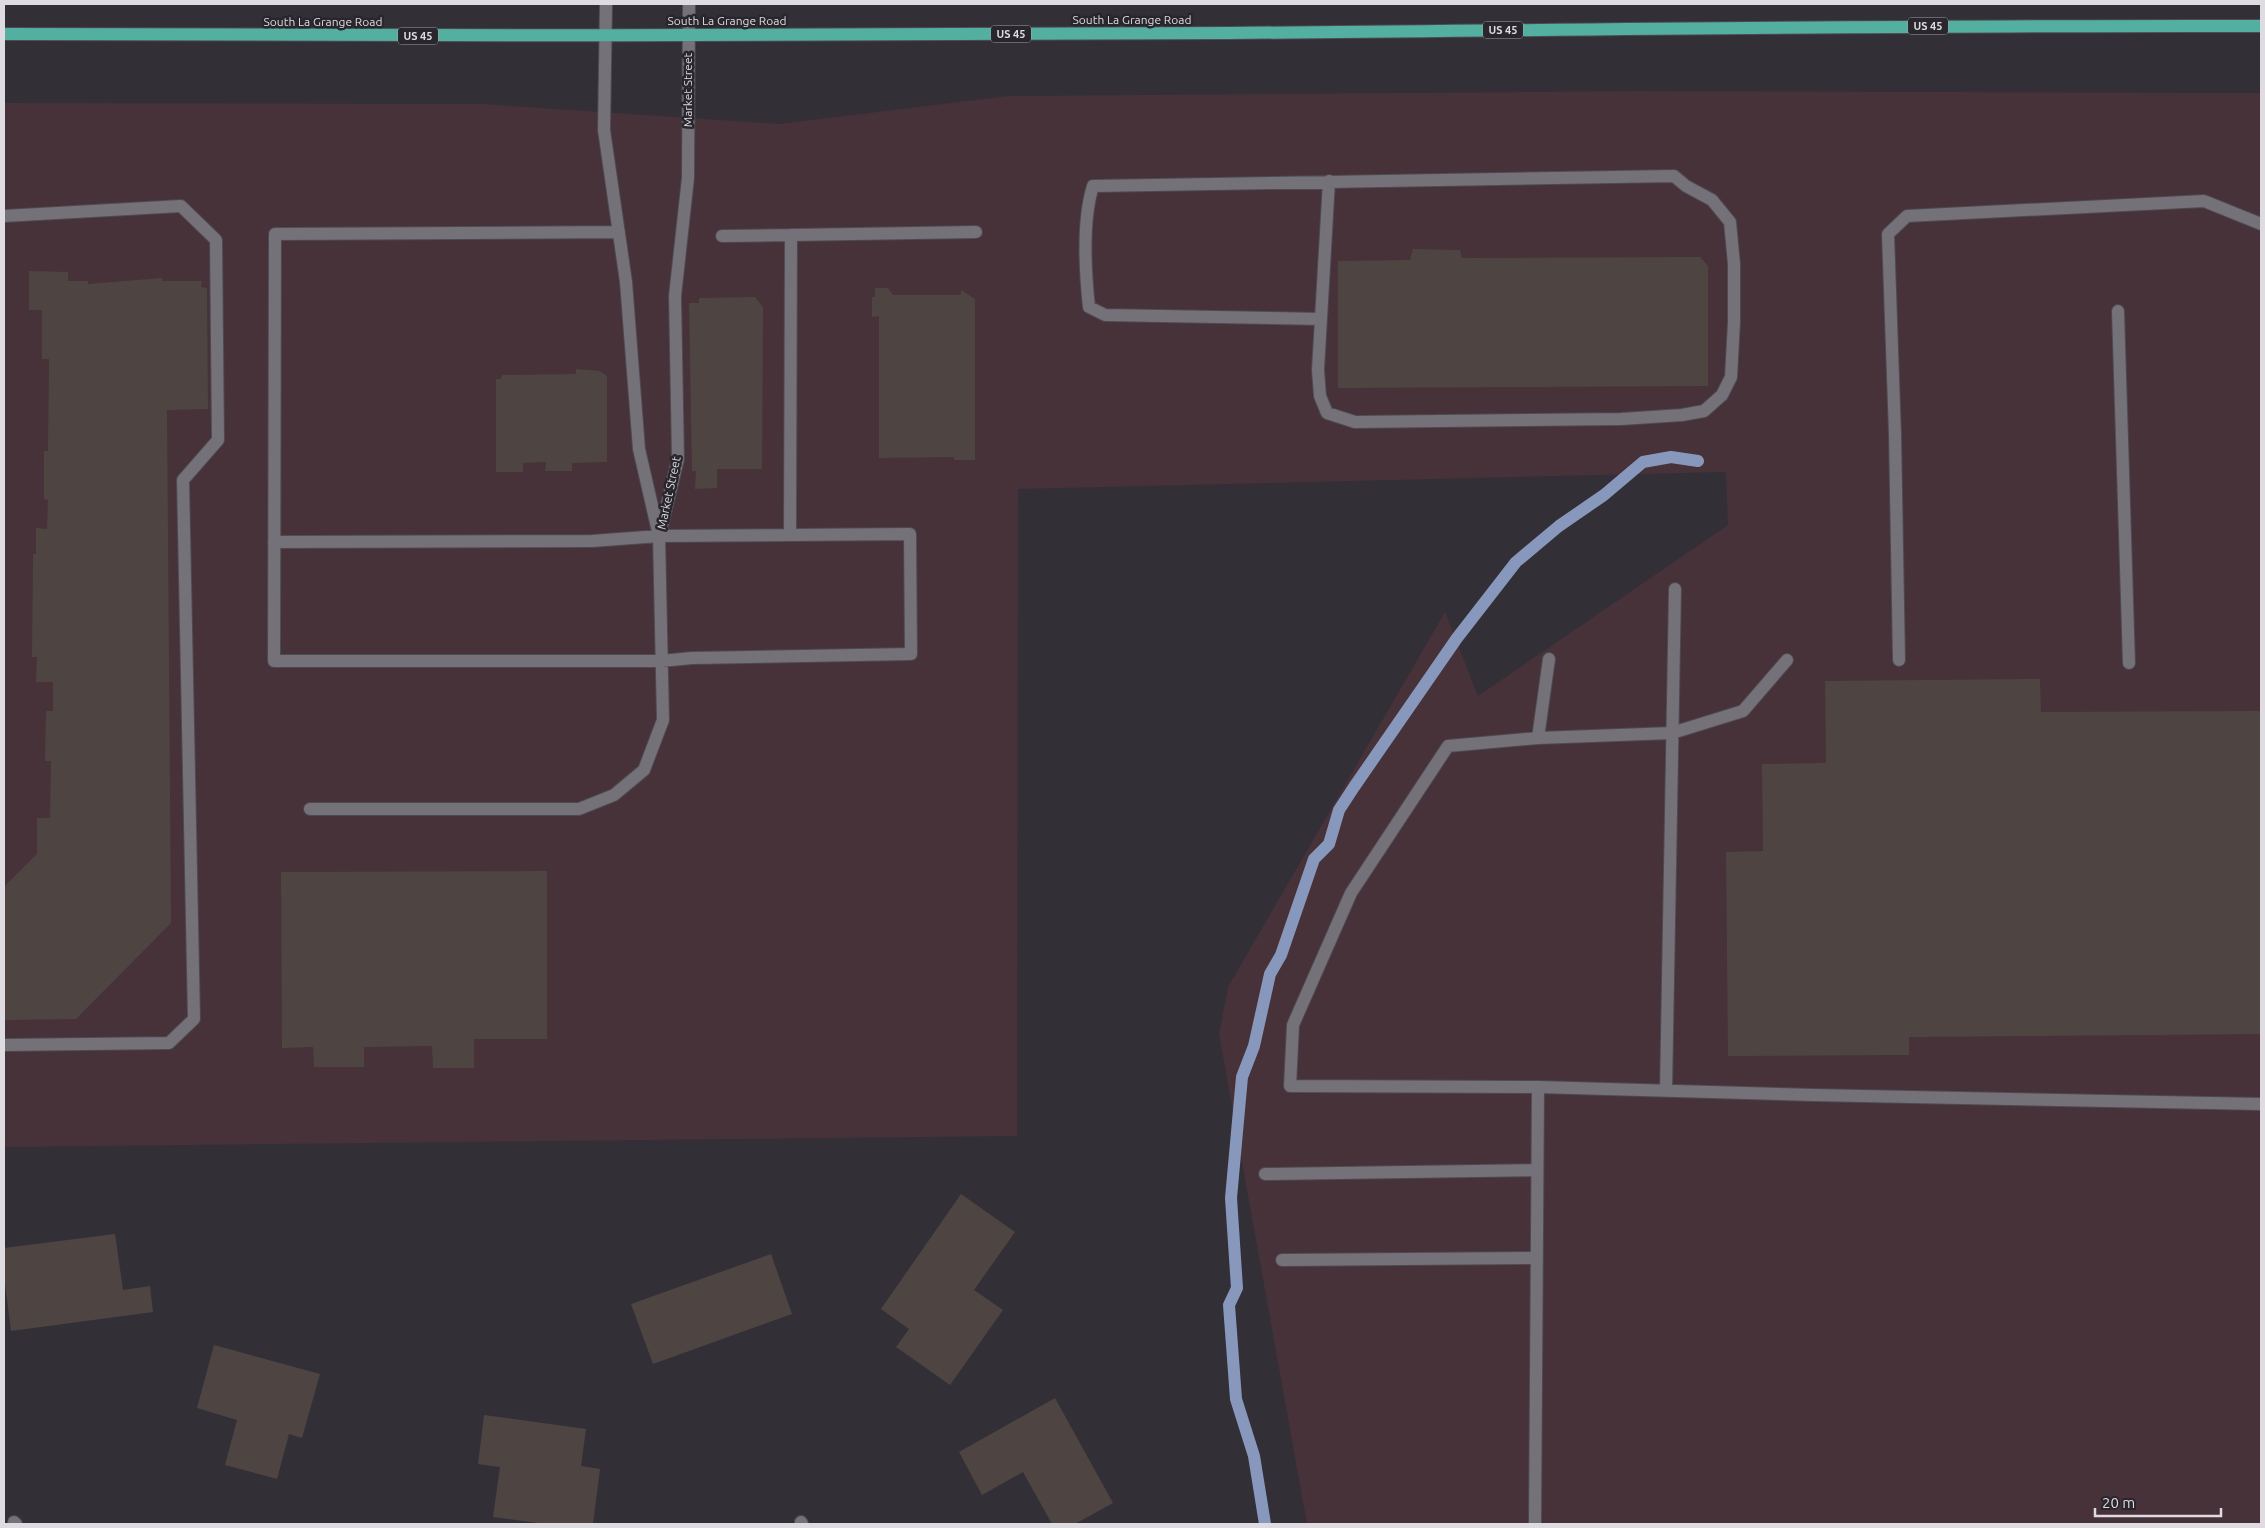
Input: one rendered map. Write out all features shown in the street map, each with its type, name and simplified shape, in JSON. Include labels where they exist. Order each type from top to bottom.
[{"type":"main road","name":"South La Grange Road","points":[[4,34],[606,36],[1219,33],[1987,25],[2261,26]]},
{"type":"street","name":"Market Street","points":[[606,4],[604,130],[626,282],[639,449],[659,536]]},
{"type":"street","name":"Market Street","points":[[659,536],[678,459],[675,296],[688,178],[689,4]]},
{"type":"street","points":[[1320,319],[1105,315],[1089,307],[1087,285],[1088,204],[1093,186],[1329,181],[1674,176],[1686,186],[1712,200],[1730,222],[1734,264],[1734,312],[1730,376],[1722,395],[1704,411],[1682,415],[1621,419],[1355,422],[1327,413],[1320,396],[1318,370],[1329,181]]},
{"type":"street","points":[[1899,660],[1895,425],[1888,234],[1907,216],[2204,201],[2261,224]]},
{"type":"street","points":[[4,216],[181,206],[216,240],[218,440],[183,480],[194,1019],[169,1043],[4,1045]]},
{"type":"street","points":[[274,542],[592,541],[659,536],[910,534],[911,654],[692,658],[662,661],[274,661],[274,542],[275,234],[619,232]]},
{"type":"street","points":[[722,236],[976,232]]},
{"type":"street","points":[[790,534],[791,235]]},
{"type":"street","points":[[2118,311],[2129,663]]},
{"type":"street","points":[[310,809],[579,809],[614,795],[644,770],[662,720],[659,536]]},
{"type":"street","points":[[1666,1091],[1675,589]]},
{"type":"street","points":[[1538,738],[1549,659]]},
{"type":"street","points":[[1787,660],[1743,711],[1672,733],[1538,738],[1448,746],[1351,893],[1293,1025],[1290,1086],[1538,1087],[2261,1104]]},
{"type":"street","points":[[1535,1524],[1538,1087]]},
{"type":"street","points":[[1266,1174],[1537,1170]]},
{"type":"street","points":[[1282,1260],[1537,1258]]},
{"type":"shaded area","points":[[1636,91],[2261,93],[2261,1524],[1307,1524],[1219,1034],[1228,987],[1445,612],[1478,696],[1728,525],[1726,472],[1018,489],[1017,1136],[4,1147],[4,103],[484,104],[779,124],[1008,96]]},
{"type":"building","points":[[1413,249],[1460,250],[1462,258],[1700,257],[1708,266],[1708,386],[1338,388],[1338,261],[1410,260]]},
{"type":"building","points":[[29,271],[68,272],[68,281],[88,281],[88,284],[162,278],[162,281],[202,281],[201,287],[207,288],[208,409],[167,410],[171,923],[76,1019],[4,1020],[4,887],[37,854],[37,818],[50,818],[51,761],[45,761],[46,711],[53,711],[53,682],[36,682],[37,657],[32,657],[33,554],[36,554],[36,528],[47,529],[48,500],[44,499],[44,451],[48,451],[49,359],[42,359],[42,310],[29,310]]},
{"type":"building","points":[[875,288],[888,288],[893,295],[961,295],[961,290],[975,299],[975,460],[954,460],[954,457],[879,458],[879,316],[872,317],[872,297],[875,297]]},
{"type":"building","points":[[755,297],[763,307],[762,469],[717,469],[717,488],[695,489],[696,471],[692,471],[689,303],[699,303],[699,298]]},
{"type":"building","points":[[576,369],[600,371],[607,376],[607,462],[572,463],[572,471],[545,471],[546,462],[523,463],[523,472],[496,472],[496,379],[501,379],[502,375],[576,374]]},
{"type":"building","points":[[2040,679],[2041,712],[2261,711],[2261,1034],[1909,1037],[1909,1055],[1728,1056],[1726,852],[1763,851],[1762,764],[1826,763],[1825,681]]},
{"type":"building","points":[[547,871],[547,1039],[474,1039],[474,1068],[433,1068],[432,1046],[364,1047],[364,1067],[314,1067],[313,1047],[282,1048],[281,872]]},
{"type":"building","points":[[961,1194],[1015,1232],[974,1290],[1003,1310],[950,1385],[896,1347],[909,1329],[881,1309]]},
{"type":"building","points":[[115,1234],[123,1290],[150,1286],[153,1312],[11,1331],[4,1276],[4,1248]]},
{"type":"building","points":[[771,1254],[792,1314],[653,1364],[631,1304]]},
{"type":"building","points":[[214,1345],[320,1374],[302,1438],[289,1434],[277,1479],[225,1465],[237,1420],[197,1408]]},
{"type":"building","points":[[1055,1398],[1113,1503],[1075,1524],[1052,1524],[1023,1472],[982,1495],[959,1452]]},
{"type":"building","points":[[484,1415],[586,1429],[581,1466],[600,1469],[593,1524],[546,1524],[493,1517],[500,1467],[478,1464]]},
{"type":"waterway","points":[[1265,1524],[1254,1456],[1236,1399],[1229,1305],[1237,1288],[1231,1198],[1242,1077],[1254,1046],[1270,974],[1281,955],[1314,859],[1329,844],[1339,810],[1354,787],[1457,638],[1516,562],[1559,526],[1604,495],[1643,462],[1671,457],[1698,461]]}]
